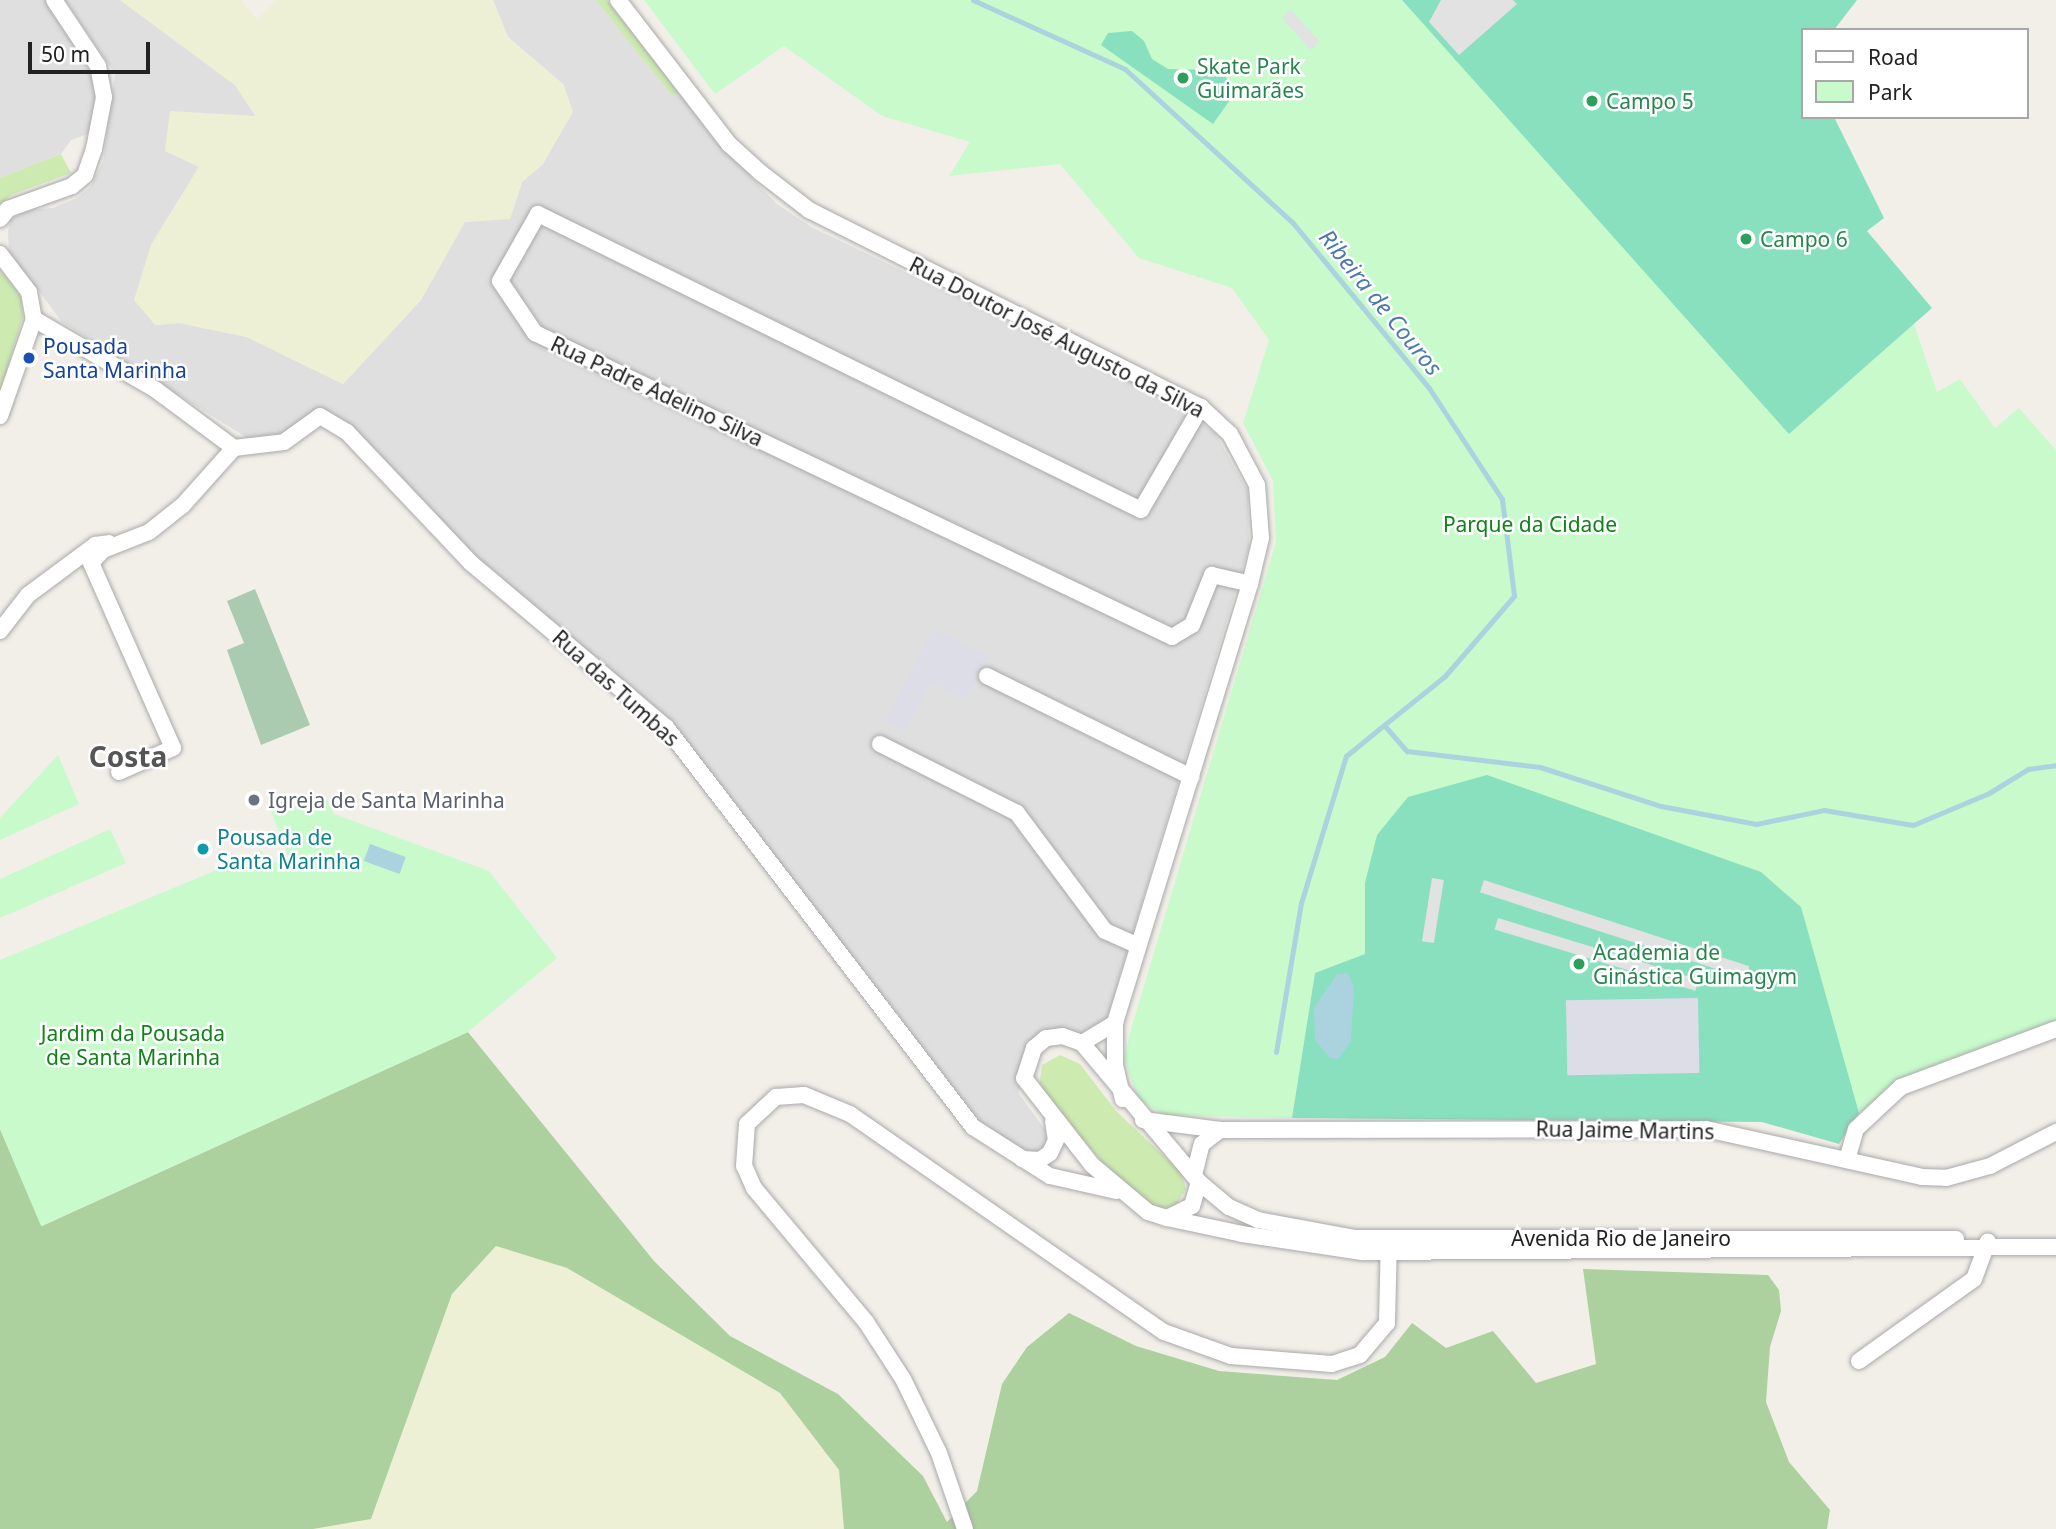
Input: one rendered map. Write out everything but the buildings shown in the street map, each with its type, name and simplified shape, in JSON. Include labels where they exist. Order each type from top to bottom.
[{"type":"street","points":[[0,219],[8,209],[72,186],[85,174],[94,149],[104,97],[98,66],[54,0]]},
{"type":"street","name":"Rua Doutor José Augusto da Silva","points":[[618,0],[729,144],[809,210],[1200,407],[1230,434],[1257,485],[1261,538],[1250,584],[1115,1023],[1115,1065],[1124,1099]]},
{"type":"street","name":"Rua Padre Adelino Silva","points":[[1200,407],[1141,510],[538,214],[500,281],[535,333],[1172,637],[1192,625],[1212,575],[1250,584]]},
{"type":"street","points":[[0,254],[29,292],[34,318],[0,416]]},
{"type":"street","points":[[34,318],[156,390],[234,448],[183,505],[149,533],[103,550],[92,563],[173,748],[118,772]]},
{"type":"street","name":"Rua das Tumbas","points":[[234,448],[284,442],[320,416],[348,432],[471,563],[666,727],[954,1105],[973,1127],[1021,1159]]},
{"type":"street","points":[[0,631],[28,594],[95,545],[129,540]]},
{"type":"street","points":[[987,676],[1191,777]]},
{"type":"street","points":[[880,744],[1017,813],[1105,931],[1138,946]]},
{"type":"street","points":[[965,1529],[939,1453],[903,1379],[860,1314],[754,1188],[744,1166],[747,1124],[776,1097],[804,1096],[850,1114],[1164,1332],[1220,1353],[1332,1364],[1360,1356],[1387,1323],[1389,1245],[1309,1247],[1148,1212],[1120,1192],[1053,1121],[1029,1090],[1024,1068],[1046,1038],[1063,1036],[1082,1043],[1115,1023]]},
{"type":"street","points":[[1847,1160],[1856,1129],[1901,1087],[2056,1029]]},
{"type":"street","name":"Avenida Rio de Janeiro","points":[[1082,1043],[1124,1099],[1197,1179],[1229,1207],[1258,1220],[1389,1245],[2056,1247]]},
{"type":"street","name":"Rua Jaime Martins","points":[[1143,1120],[1220,1130],[1706,1129],[1847,1160],[1946,1178],[1990,1166],[2056,1132]]},
{"type":"street","points":[[1021,1159],[1040,1160],[1050,1153],[1056,1140],[1053,1121]]},
{"type":"street","points":[[1167,1218],[1192,1206],[1202,1144],[1220,1130]]},
{"type":"street","points":[[1021,1159],[1050,1176],[1120,1192]]},
{"type":"street","points":[[1859,1361],[1974,1279],[1988,1245]]},
{"type":"shaded area","points":[[0,0],[46,0],[95,81],[97,110],[88,134],[71,140],[61,154],[0,178]]},
{"type":"shaded area","points":[[65,0],[120,0],[235,85],[256,117],[199,167],[151,245],[155,325],[179,323],[247,337],[343,384],[421,300],[465,221],[510,218],[522,182],[543,164],[564,85],[508,37],[493,0],[597,0],[672,96],[679,93],[711,136],[777,204],[811,227],[1164,396],[1215,433],[1248,491],[1249,547],[1105,1026],[1082,1037],[1065,1032],[1026,1053],[1019,1094],[1046,1131],[1047,1149],[1034,1157],[967,1115],[670,724],[517,601],[332,416],[286,436],[252,441],[62,322],[9,251],[8,233],[10,220],[25,210],[53,208],[77,198],[90,187],[103,162],[115,74]]},
{"type":"shaded area","points":[[1441,0],[1513,0],[1517,4],[1459,55],[1429,22]]},
{"type":"shaded area","points":[[1291,10],[1320,42],[1311,50],[1282,18]]},
{"type":"shaded area","points":[[933,628],[988,656],[965,700],[931,683],[905,731],[885,721]]},
{"type":"shaded area","points":[[1432,878],[1444,880],[1434,943],[1422,941]]},
{"type":"shaded area","points":[[1484,880],[1749,966],[1745,979],[1480,892]]},
{"type":"shaded area","points":[[1498,918],[1699,979],[1695,991],[1494,929]]},
{"type":"shaded area","points":[[1698,998],[1699,1073],[1567,1075],[1566,1000]]},
{"type":"green space","points":[[120,0],[241,0],[257,19],[276,0],[493,0],[508,37],[564,85],[573,112],[543,164],[522,182],[510,219],[465,222],[421,300],[343,384],[247,337],[179,323],[155,325],[134,300],[151,245],[199,167],[165,151],[170,111],[256,116],[235,85]]},
{"type":"green space","points":[[596,0],[607,0],[679,93],[672,96]]},
{"type":"green space","name":"Parque da Cidade","points":[[644,0],[1402,0],[1790,433],[1914,324],[1937,392],[1960,379],[1995,428],[2019,408],[2056,450],[2056,1022],[2004,1047],[1910,1075],[1859,1113],[1800,907],[1365,883],[1365,954],[1315,973],[1292,1118],[1164,1115],[1138,1099],[1124,1058],[1276,542],[1273,481],[1243,423],[1269,340],[1232,288],[1139,258],[1060,164],[949,176],[970,142],[882,116],[784,46],[715,94]]},
{"type":"green space","points":[[1402,0],[1857,0],[1836,28],[1800,28],[1800,119],[1835,119],[1884,218],[1867,231],[1932,308],[1789,434]]},
{"type":"green space","name":"Skate Park Guimarães","points":[[1132,31],[1144,41],[1152,59],[1168,69],[1215,70],[1226,76],[1232,97],[1213,124],[1101,45],[1108,33]]},
{"type":"green space","points":[[61,154],[71,173],[11,195],[0,205],[0,178]]},
{"type":"green space","points":[[0,270],[21,296],[23,316],[0,392]]},
{"type":"green space","points":[[255,589],[310,725],[261,745],[227,650],[244,643],[227,601]]},
{"type":"green space","points":[[58,755],[79,804],[0,840],[0,818]]},
{"type":"green space","name":"Academia de Ginástica Guimagym","points":[[1487,775],[1761,872],[1801,907],[1859,1113],[1839,1144],[1762,1122],[1292,1118],[1315,973],[1365,954],[1365,883],[1377,835],[1408,797]]},
{"type":"green space","name":"Jardim da Pousada de Santa Marinha","points":[[280,798],[288,809],[326,798],[334,814],[489,871],[557,958],[468,1032],[41,1226],[0,1129],[0,960],[262,851],[268,866],[288,857],[269,805]]},
{"type":"green space","points":[[110,829],[126,863],[0,918],[0,879]]},
{"type":"green space","points":[[468,1032],[654,1261],[730,1336],[838,1394],[923,1476],[947,1522],[977,1491],[1002,1384],[1027,1347],[1069,1313],[1136,1346],[1219,1371],[1337,1380],[1385,1357],[1412,1323],[1446,1348],[1493,1331],[1536,1383],[1596,1364],[1583,1269],[1768,1275],[1779,1290],[1781,1311],[1770,1347],[1766,1402],[1789,1462],[1830,1510],[1827,1529],[844,1529],[839,1470],[780,1393],[567,1268],[496,1246],[452,1294],[371,1519],[313,1529],[0,1529],[0,1129],[42,1226]]},
{"type":"green space","points":[[1060,1055],[1080,1064],[1116,1111],[1181,1172],[1186,1189],[1175,1207],[1153,1208],[1112,1174],[1039,1087],[1042,1065]]},
{"type":"green space","points":[[496,1246],[567,1268],[780,1393],[839,1470],[844,1529],[313,1529],[371,1519],[452,1294]]},
{"type":"water","points":[[370,844],[406,857],[400,874],[364,861]]},
{"type":"water","points":[[1348,973],[1354,987],[1351,1041],[1338,1059],[1330,1058],[1315,1040],[1314,1008],[1337,974]]},
{"type":"waterway","name":"Ribeira de Couros","points":[[973,0],[1125,69],[1293,223],[1429,388],[1502,499],[1514,596],[1445,676],[1384,725],[1407,751],[1540,767],[1661,806],[1756,824],[1824,810],[1913,825],[1989,793],[2028,769],[2056,765]]},
{"type":"waterway","name":"Ribeira de Couros","points":[[1276,1052],[1301,903],[1346,756],[1384,725]]},
{"type":"place","name":"Skate Park Guimarães","points":[[1183,78]]},
{"type":"place","name":"Campo 5","points":[[1592,101]]},
{"type":"place","name":"Campo 6","points":[[1746,239]]},
{"type":"place","name":"Pousada Santa Marinha","points":[[29,358]]},
{"type":"place","name":"Igreja de Santa Marinha","points":[[254,800]]},
{"type":"place","name":"Pousada de Santa Marinha","points":[[203,849]]},
{"type":"place","name":"Academia de Ginástica Guimagym","points":[[1579,964]]},
{"type":"district","name":"Costa","points":[[128,756]]}]
